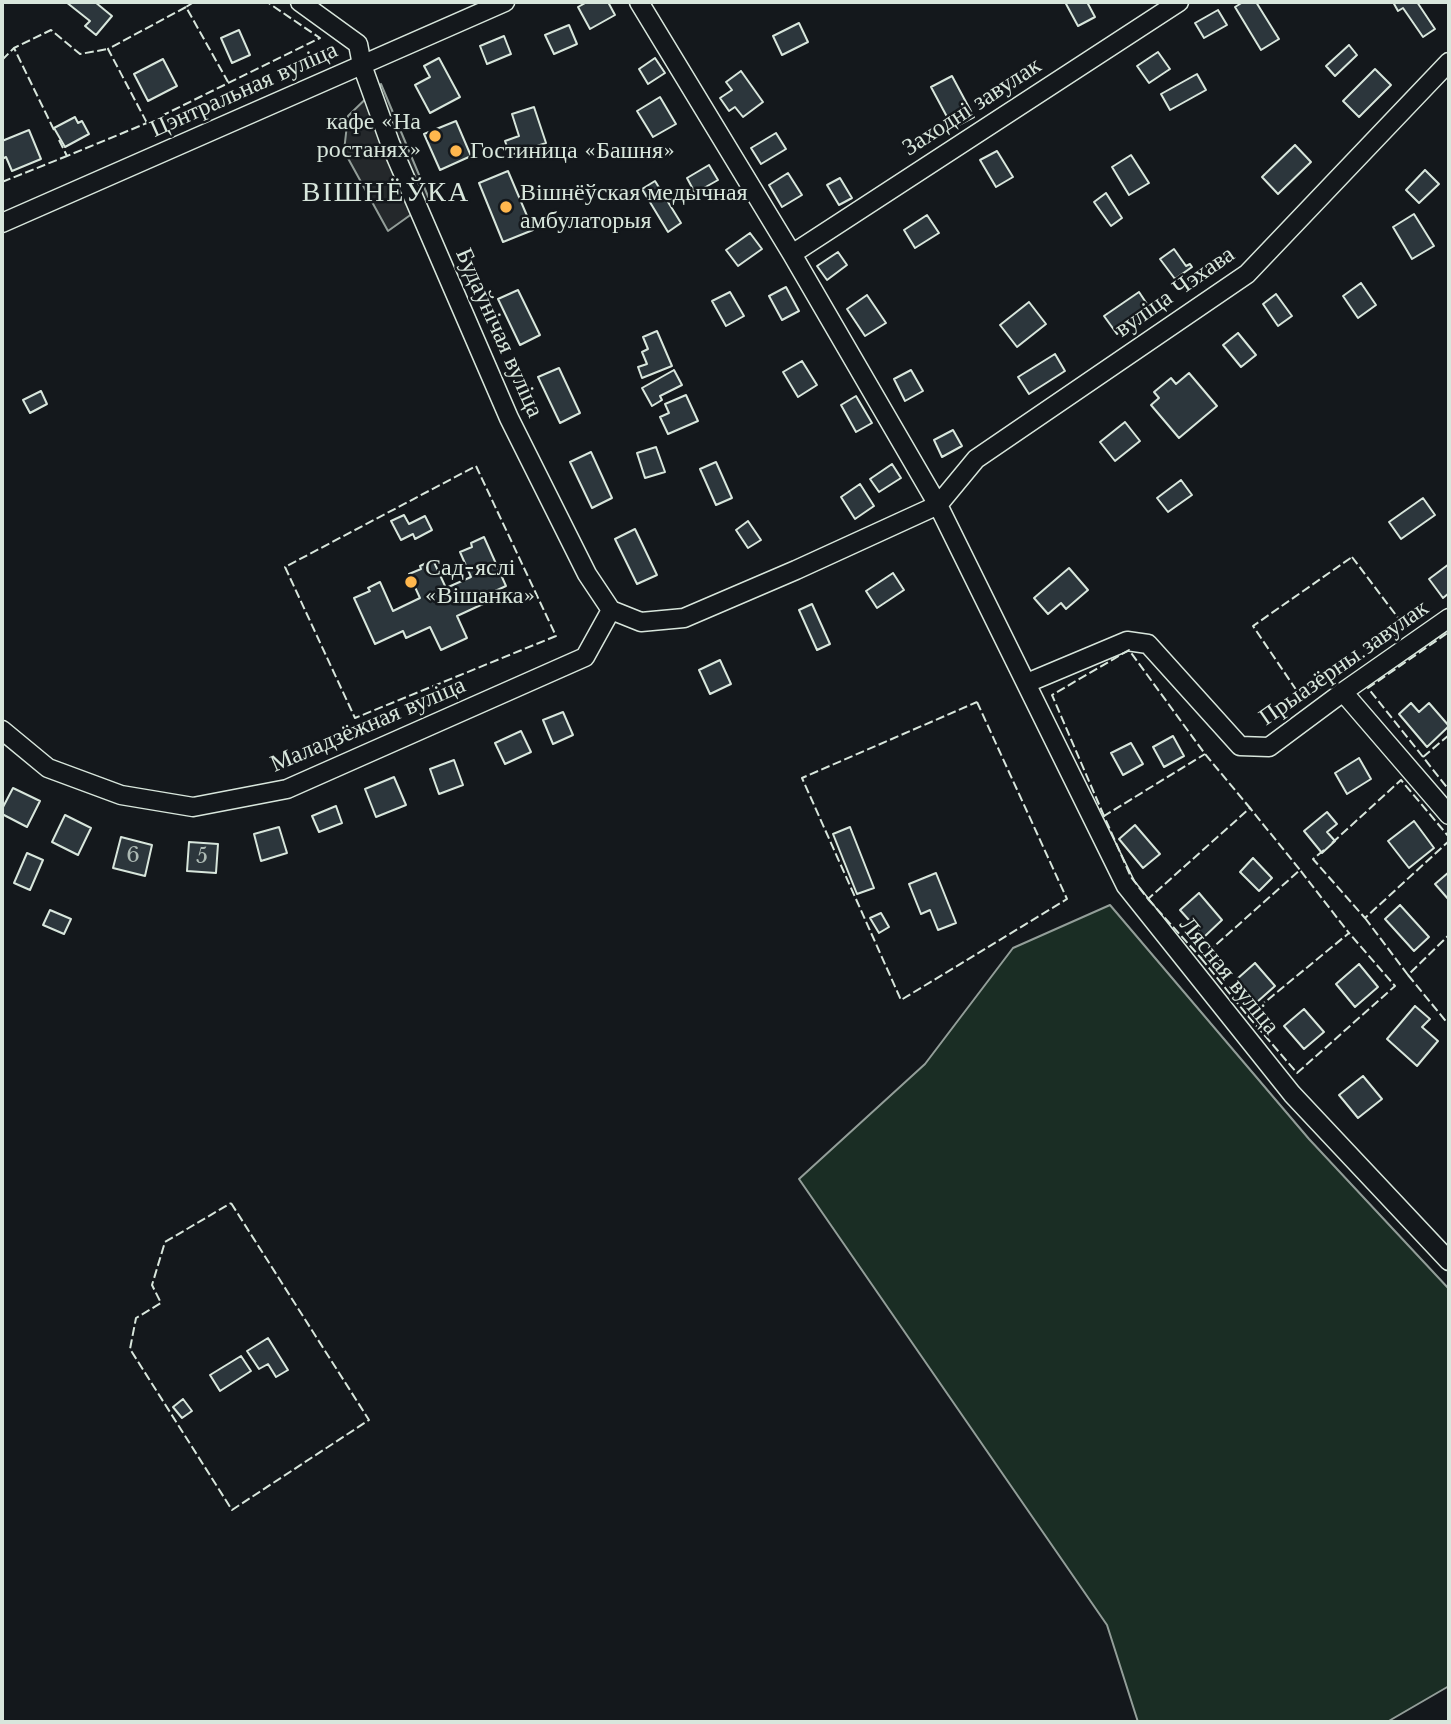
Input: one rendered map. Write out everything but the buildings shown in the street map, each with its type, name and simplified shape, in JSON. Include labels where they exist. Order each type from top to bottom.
[{"type":"street","name":"Будаўнічая вуліца","points":[[300,2],[358,44],[362,65],[390,143],[509,418],[587,574],[611,610]]},
{"type":"street","name":"Цэнтральная вуліца","points":[[2,222],[505,2]]},
{"type":"street","points":[[639,2],[792,254],[938,505],[1027,683]]},
{"type":"street","name":"Заходні завулак","points":[[792,254],[1179,2]]},
{"type":"street","name":"вуліца Чэхава","points":[[611,610],[641,622],[684,618],[938,505],[976,459],[1247,274],[1449,62]]},
{"type":"street","name":"Маладзёжная вуліца","points":[[2,730],[48,768],[121,794],[193,807],[274,792],[287,789],[585,657],[611,610]]},
{"type":"street","name":"Прыазёрны завулак","points":[[1027,683],[1127,641],[1148,644],[1240,746],[1269,747],[1449,618]]},
{"type":"street","name":"Лясная вуліца","points":[[1027,683],[1126,886],[1292,1094],[1449,1261]]},
{"type":"street","points":[[1343,692],[1449,815]]},
{"type":"green space","points":[[1110,905],[1309,1139],[1449,1289],[1449,1686],[1387,1722],[1138,1722],[1107,1625],[799,1179],[925,1064],[1013,948]]},
{"type":"shaded area","points":[[381,84],[430,201],[388,231],[344,151],[348,116]]},
{"type":"fence","points":[[194,2],[186,7],[228,82]]},
{"type":"fence","points":[[186,7],[108,49],[147,123],[320,38],[267,2]]},
{"type":"fence","points":[[54,130],[14,48],[51,30],[80,54],[108,49]]},
{"type":"fence","points":[[2,60],[14,48]]},
{"type":"fence","points":[[59,140],[67,156],[147,123]]},
{"type":"fence","points":[[2,182],[67,156]]},
{"type":"fence","points":[[476,466],[556,636],[355,718],[285,567],[476,466]]},
{"type":"fence","points":[[1352,557],[1405,627],[1303,700],[1253,626],[1352,557]]},
{"type":"fence","points":[[1423,757],[1368,688],[1449,632]]},
{"type":"fence","points":[[1104,816],[1052,695],[1129,650],[1205,754],[1250,808],[1148,899],[1131,877],[1104,816],[1205,754]]},
{"type":"fence","points":[[977,702],[1067,899],[901,1000],[802,778],[977,702]]},
{"type":"fence","points":[[1449,735],[1423,757],[1449,790]]},
{"type":"fence","points":[[1332,843],[1401,780],[1449,837]]},
{"type":"fence","points":[[1148,899],[1201,958],[1300,870],[1250,808]]},
{"type":"fence","points":[[1324,850],[1313,859],[1365,918],[1449,841]]},
{"type":"fence","points":[[1201,958],[1248,1016],[1349,933],[1300,870]]},
{"type":"fence","points":[[1365,918],[1408,975],[1449,935]]},
{"type":"fence","points":[[1248,1016],[1297,1073],[1395,986],[1349,933]]},
{"type":"fence","points":[[1408,975],[1449,1025]]},
{"type":"fence","points":[[231,1203],[369,1420],[232,1510],[130,1349],[136,1318],[161,1303],[152,1285],[165,1242],[231,1203]]},
{"type":"place","name":"кафе «На ростанях»","points":[[435,136]]},
{"type":"place","name":"Гостиница «Башня»","points":[[456,151]]},
{"type":"place","name":"Вішнёўская медычная амбулаторыя","points":[[506,207]]},
{"type":"place","name":"Сад-яслі «Вішанка»","points":[[411,582]]},
{"type":"district","name":"ВІШНЁЎКА","points":[[386,193]]}]
